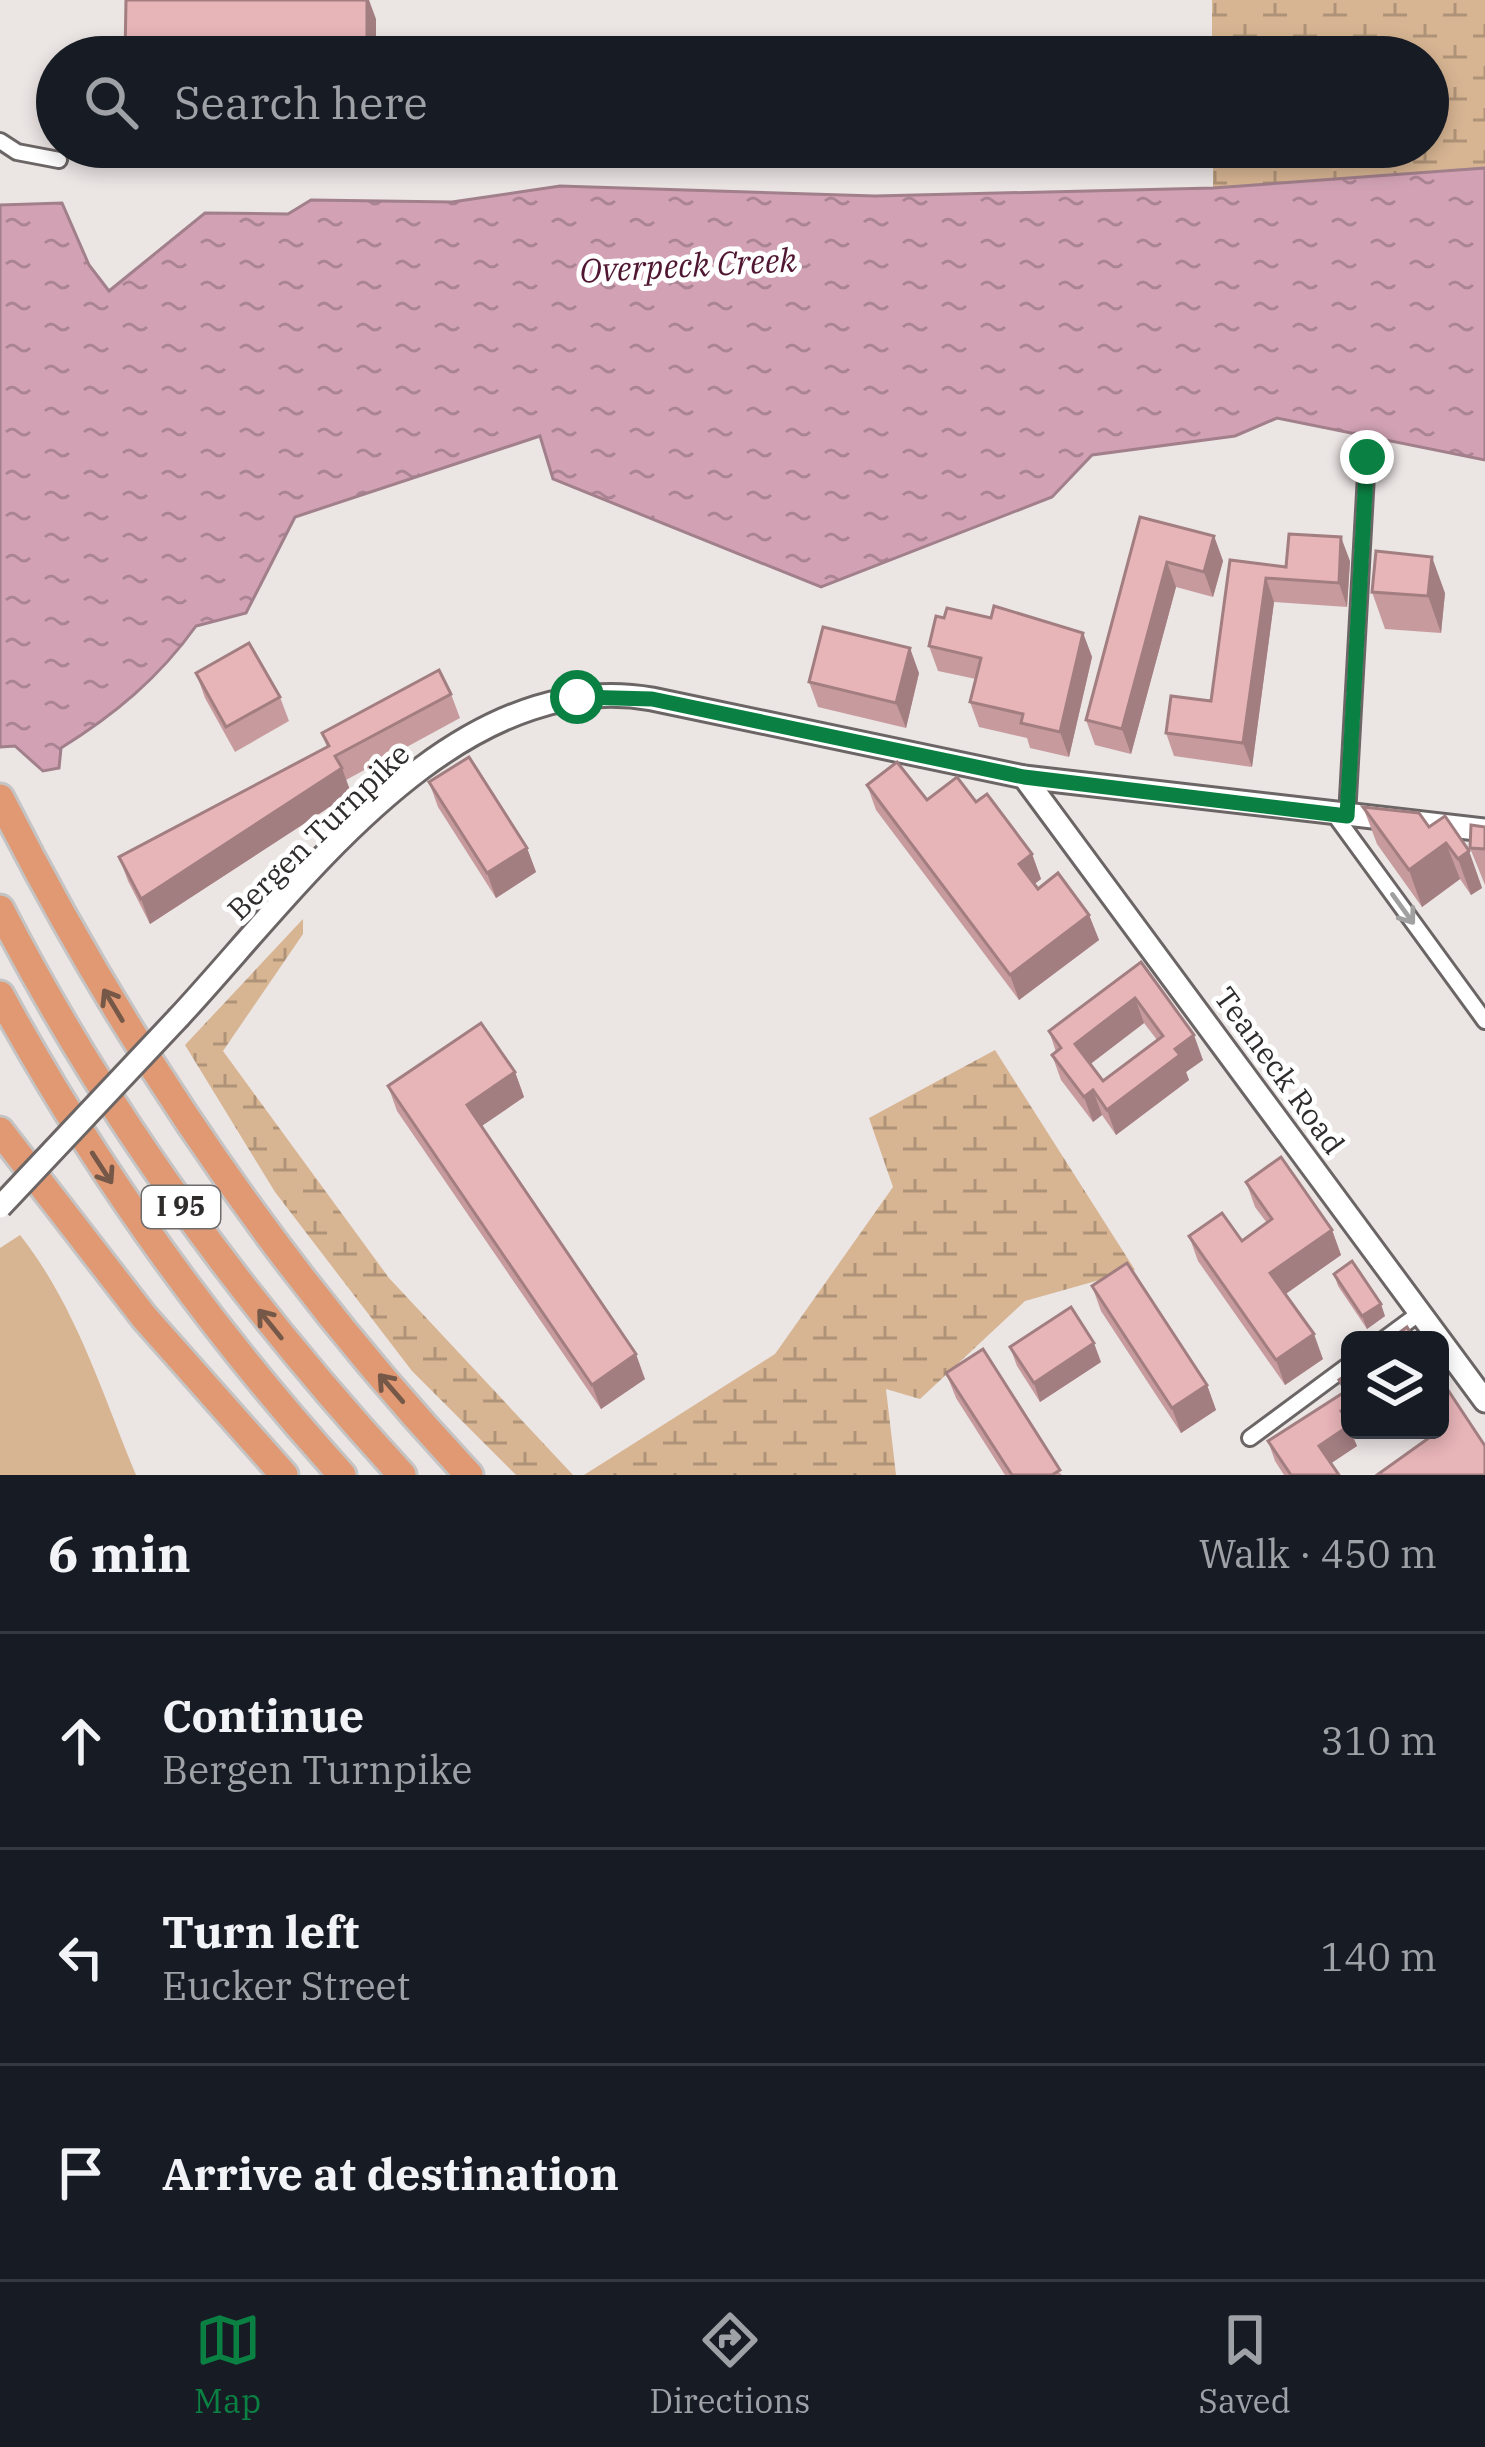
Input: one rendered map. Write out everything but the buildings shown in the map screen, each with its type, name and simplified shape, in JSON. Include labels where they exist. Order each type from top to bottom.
[{"type":"highway","points":[[0,798],[100,984],[206,1151],[323,1307],[469,1475]]},
{"type":"highway","name":"I 95","points":[[0,909],[93,1075],[198,1231],[291,1350],[402,1475]]},
{"type":"highway","points":[[0,995],[57,1097],[149,1238],[250,1369],[342,1475]]},
{"type":"highway","points":[[0,1131],[144,1318],[283,1474]]},
{"type":"main road","name":"Bergen Turnpike","points":[[0,1207],[403,782],[477,730],[543,702],[633,695],[1024,777],[1485,830]]},
{"type":"main road","name":"Teaneck Road","points":[[1024,777],[1485,1401]]},
{"type":"street","points":[[0,141],[17,152],[36,156]]},
{"type":"street","points":[[1367,457],[1341,815],[1485,1021]]},
{"type":"street","points":[[1395,1331],[1420,1312]]},
{"type":"street","points":[[1250,1438],[1341,1371]]},
{"type":"green space","points":[[1212,0],[1485,0],[1485,168],[1213,188],[1213,168],[1449,168],[1449,36],[1212,36]]},
{"type":"green space","points":[[303,919],[303,934],[223,1051],[389,1278],[573,1475],[516,1475],[412,1371],[275,1192],[185,1045]]},
{"type":"green space","points":[[995,1050],[1135,1270],[1025,1301],[920,1399],[886,1389],[896,1475],[584,1475],[775,1354],[893,1187],[869,1118]]},
{"type":"green space","points":[[20,1235],[72,1321],[136,1475],[0,1475],[0,1248]]},
{"type":"water","name":"Overpeck Creek","points":[[1485,168],[1485,460],[1277,418],[1235,436],[1092,455],[1052,497],[821,587],[553,479],[540,436],[295,517],[246,613],[196,626],[134,694],[61,748],[59,768],[43,771],[15,746],[0,747],[0,205],[62,203],[89,265],[109,291],[205,213],[288,214],[311,200],[452,202],[560,186],[875,196],[1213,188]]},
{"type":"route","points":[[577,697],[633,695],[1024,777],[1347,816],[1367,457]]}]
